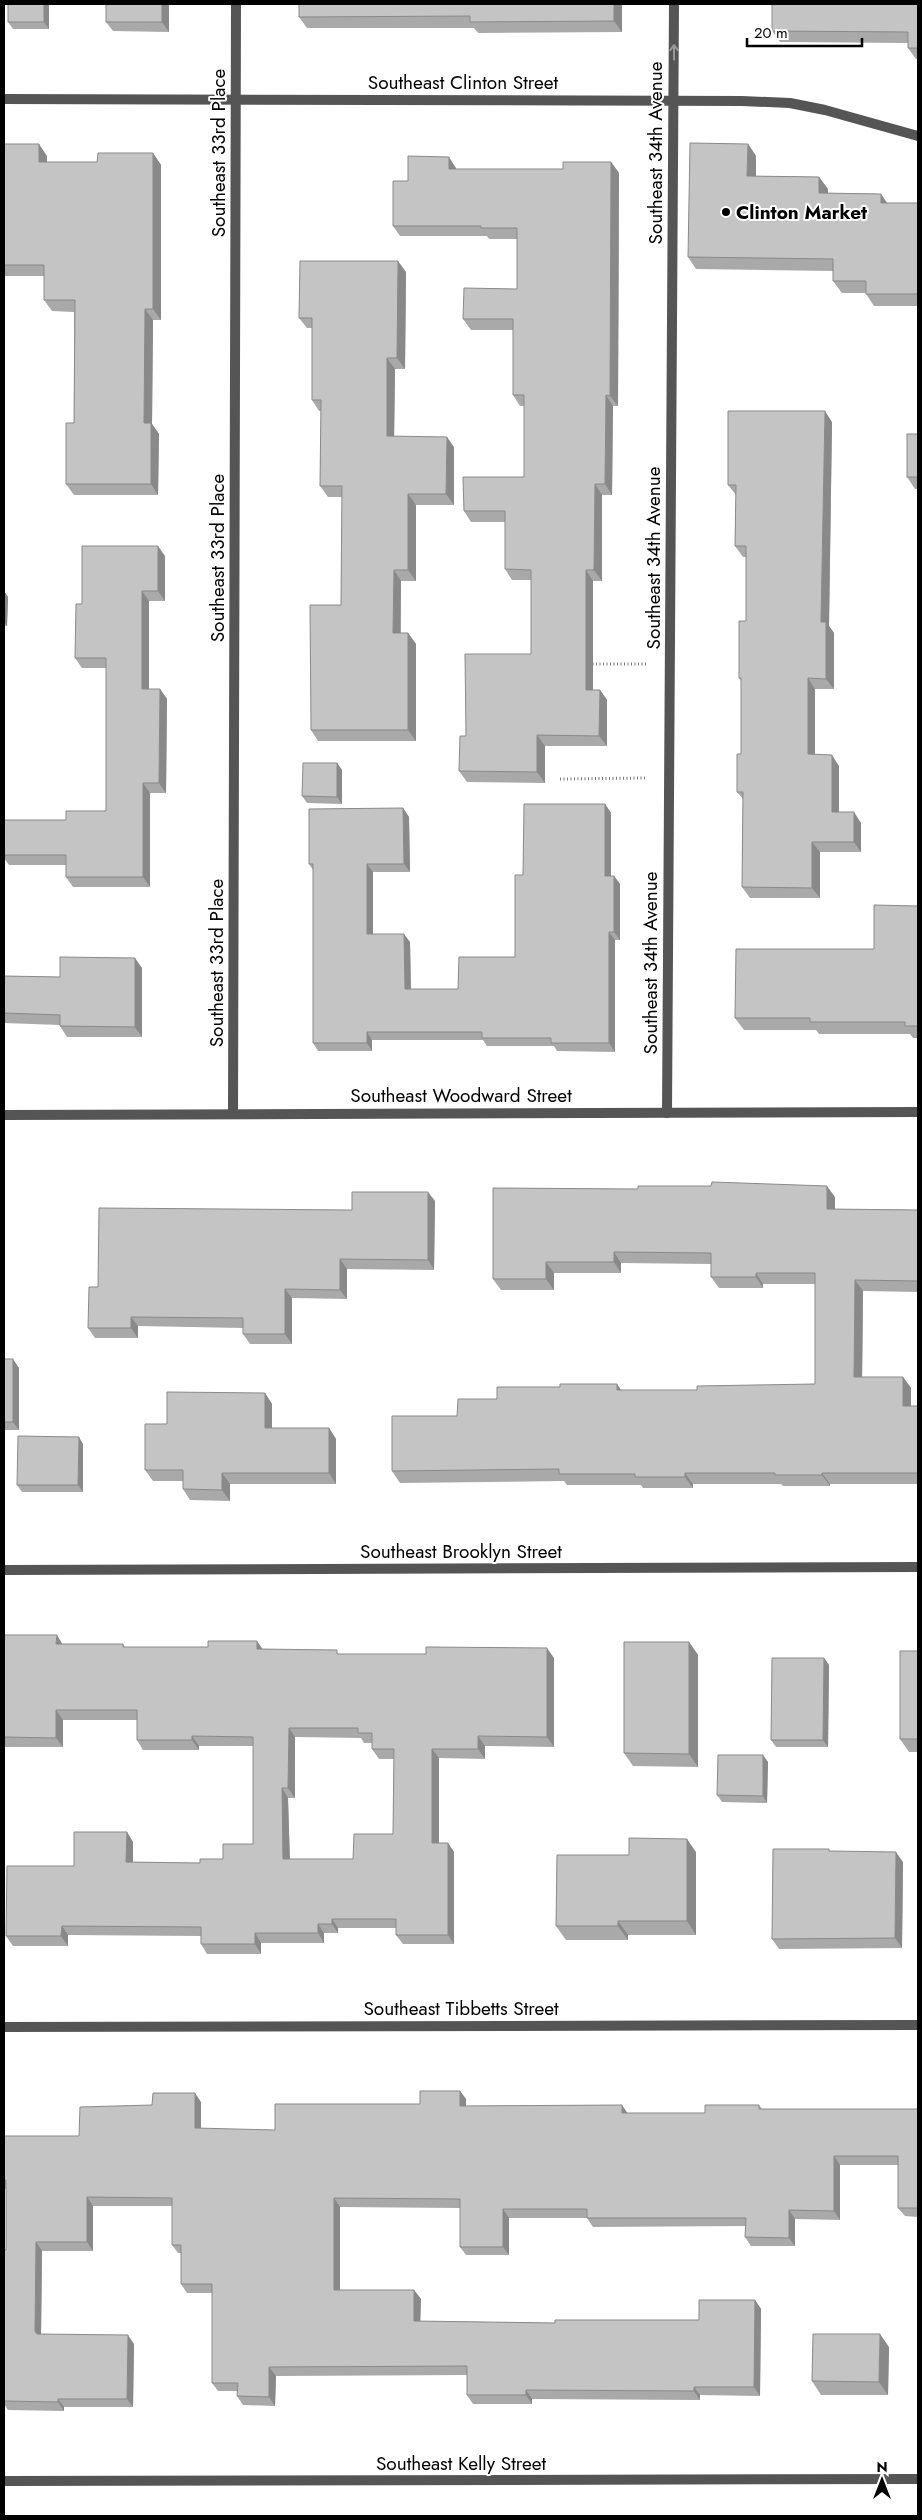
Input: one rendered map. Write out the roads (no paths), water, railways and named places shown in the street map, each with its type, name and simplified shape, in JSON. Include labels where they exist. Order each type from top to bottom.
[{"type":"street","name":"Southeast 33rd Place","points":[[233,1113],[236,4]]},
{"type":"street","name":"Southeast 34th Avenue","points":[[667,1113],[674,4]]},
{"type":"street","name":"Southeast Clinton Street","points":[[4,99],[673,100],[790,103],[826,110],[918,136]]},
{"type":"street","name":"Southeast Woodward Street","points":[[4,1115],[918,1112]]},
{"type":"street","name":"Southeast Brooklyn Street","points":[[4,1570],[918,1568]]},
{"type":"street","name":"Southeast Tibbetts Street","points":[[4,2027],[918,2025]]},
{"type":"street","name":"Southeast Kelly Street","points":[[4,2481],[918,2479]]},
{"type":"place","name":"Clinton Market","points":[[726,212]]}]
